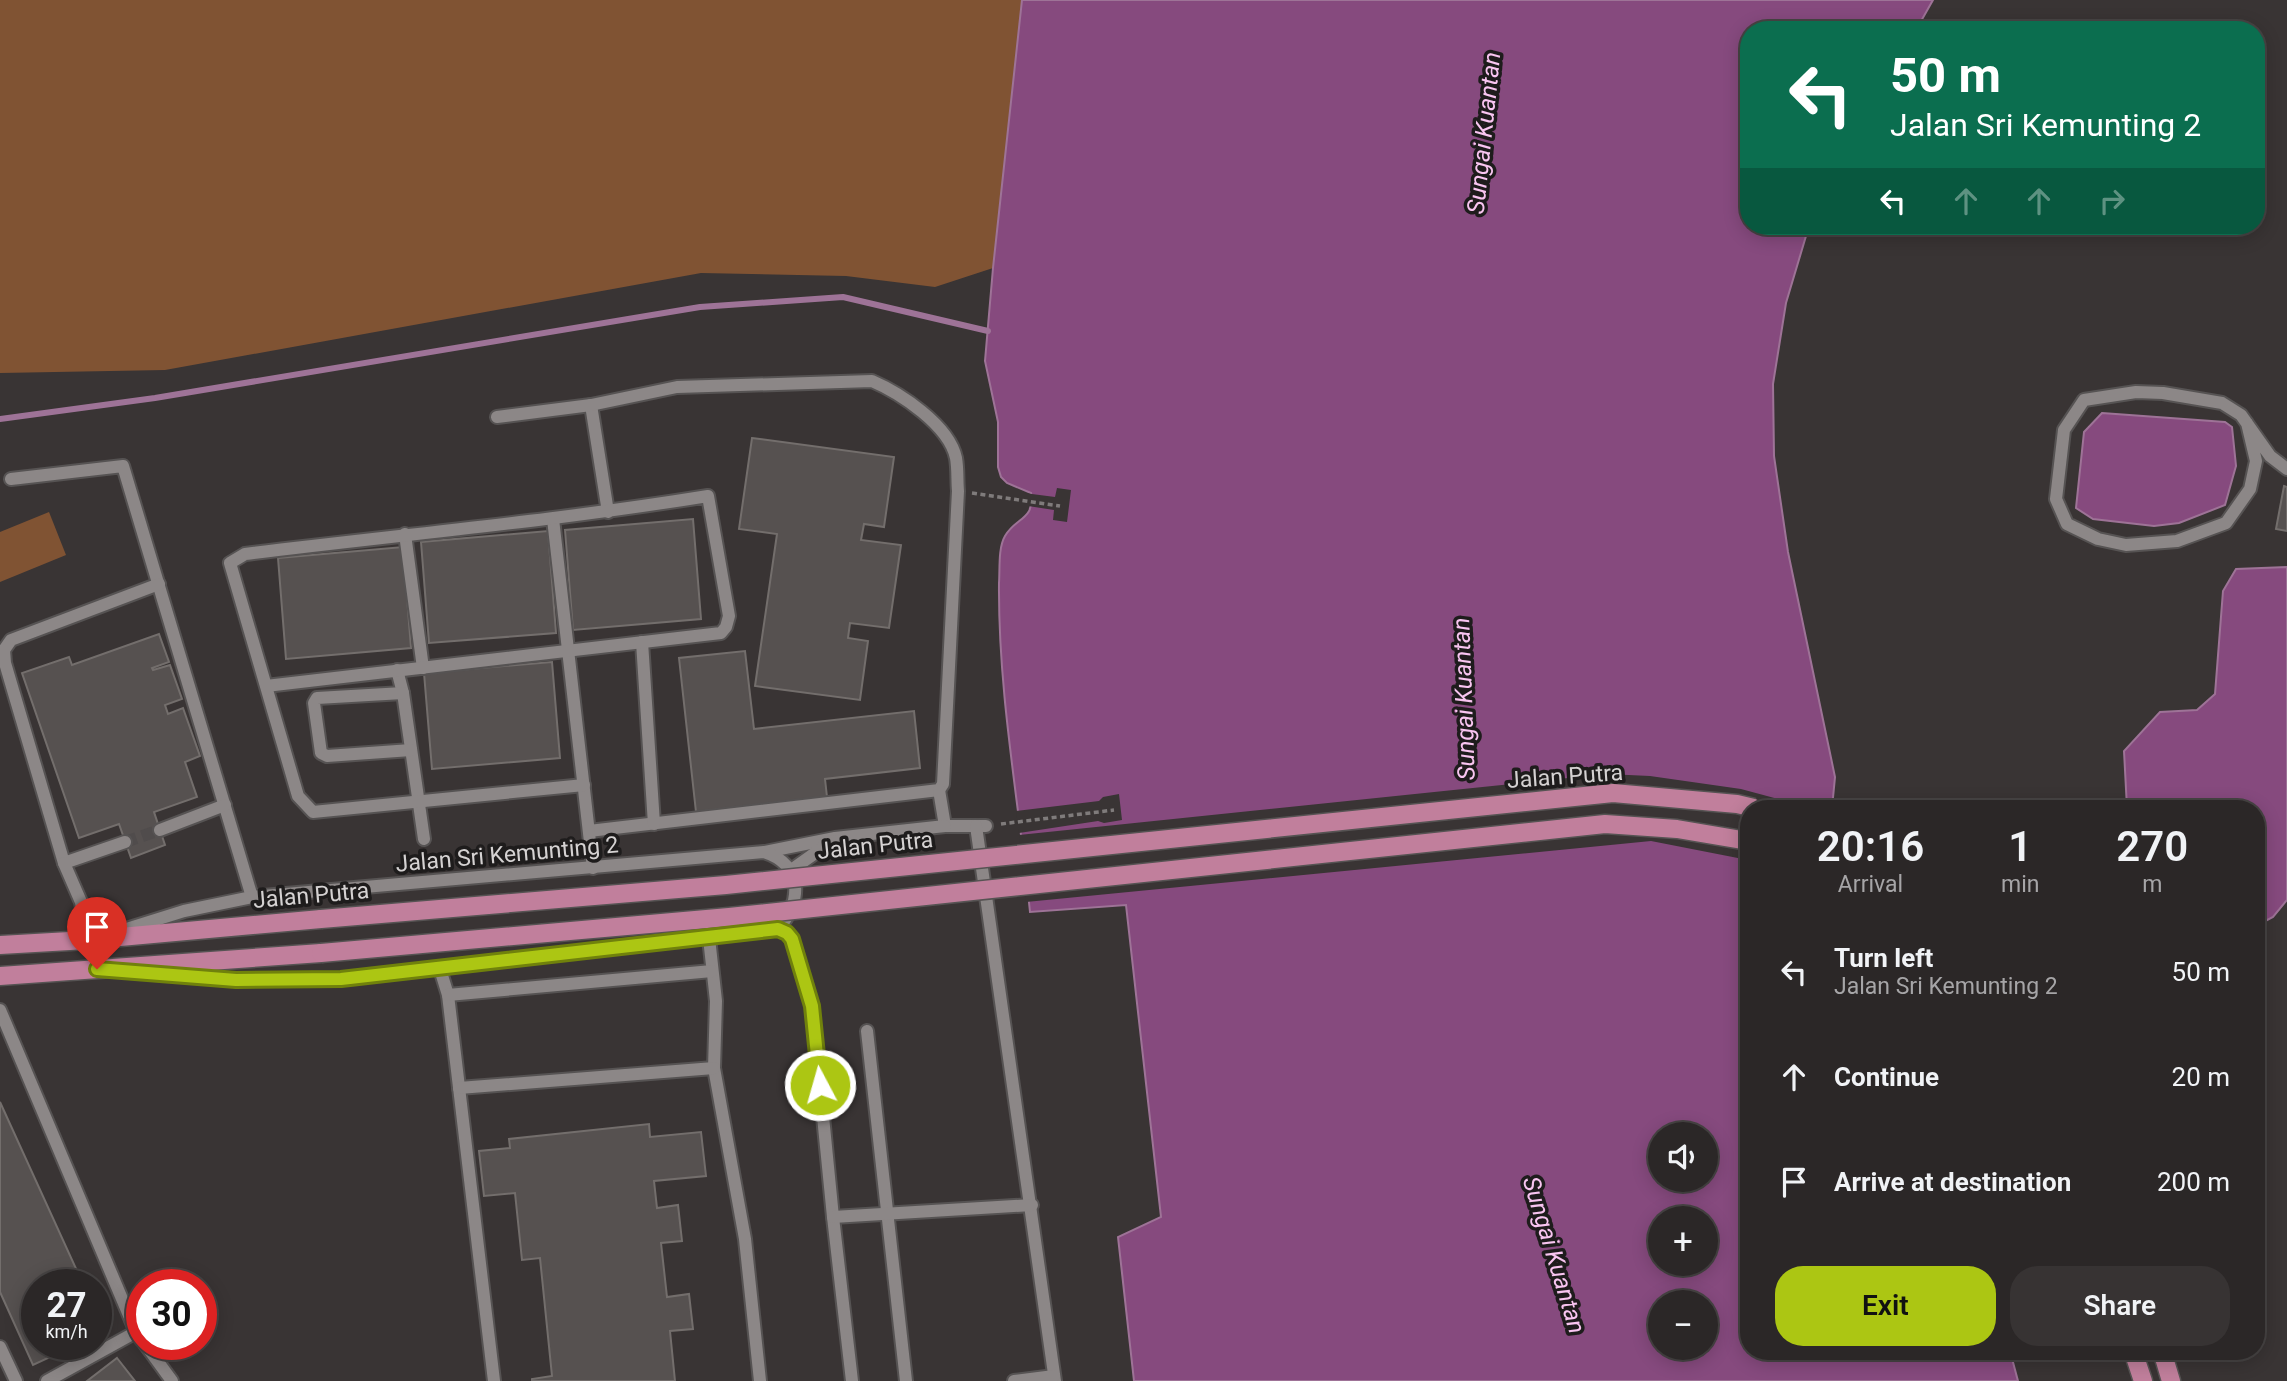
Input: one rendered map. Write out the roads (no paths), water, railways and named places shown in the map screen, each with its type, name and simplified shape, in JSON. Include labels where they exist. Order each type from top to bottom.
[{"type":"main road","name":"Jalan Putra","points":[[0,945],[726,886],[1613,793],[1740,805]]},
{"type":"main road","points":[[0,976],[321,953],[729,917],[1605,824],[1677,829],[1740,840]]},
{"type":"main road","points":[[2136,1360],[2143,1381]]},
{"type":"main road","points":[[2165,1360],[2171,1381]]},
{"type":"street","points":[[497,417],[592,405],[677,387],[872,381],[895,391],[927,416],[948,440],[956,457],[958,491],[943,784],[939,790],[945,826]]},
{"type":"street","points":[[2247,423],[2256,461],[2250,489],[2226,523],[2177,541],[2126,545],[2098,539],[2067,524],[2056,499],[2064,430],[2084,400],[2137,392],[2163,393],[2222,403],[2241,415],[2247,423],[2270,456],[2287,469]]},
{"type":"street","points":[[592,405],[608,512]]},
{"type":"street","points":[[11,479],[122,466],[252,897]]},
{"type":"street","points":[[266,686],[721,633],[729,616],[708,496],[554,519],[245,554],[230,563],[298,796],[313,812],[584,785]]},
{"type":"street","points":[[554,519],[593,868]]},
{"type":"street","points":[[405,534],[422,668]]},
{"type":"street","points":[[90,939],[81,902],[64,863],[5,663],[4,650],[10,640],[159,584]]},
{"type":"street","points":[[642,642],[654,824]]},
{"type":"street","points":[[397,670],[403,693],[424,839]]},
{"type":"street","points":[[403,693],[317,698],[314,703],[319,740],[321,753],[327,756],[411,750]]},
{"type":"street","points":[[589,831],[939,790]]},
{"type":"street","points":[[160,830],[225,805]]},
{"type":"street","name":"Jalan Sri Kemunting 2","points":[[90,939],[184,911],[252,897],[764,852],[835,838],[928,827],[981,826],[1032,1205]]},
{"type":"street","points":[[790,871],[835,838]]},
{"type":"street","points":[[64,863],[125,842]]},
{"type":"street","points":[[764,852],[779,859],[790,871],[796,890],[790,913],[778,929]]},
{"type":"street","points":[[97,969],[236,980],[341,979],[778,929],[787,933],[792,939],[812,1006],[852,1381]]},
{"type":"street","points":[[709,938],[716,1001],[714,1068],[745,1239],[760,1381]]},
{"type":"street","points":[[440,969],[448,995],[494,1381]]},
{"type":"street","points":[[448,995],[712,971]]},
{"type":"street","points":[[0,1010],[126,1304]]},
{"type":"street","points":[[867,1031],[906,1381]]},
{"type":"street","points":[[459,1088],[714,1068]]},
{"type":"street","points":[[833,1217],[1032,1205],[1055,1379],[1014,1381]]},
{"type":"street","points":[[47,1381],[126,1346]]},
{"type":"street","points":[[0,1347],[16,1381]]},
{"type":"street","points":[[156,1360],[172,1381]]},
{"type":"water","name":"Sungai Kuantan","points":[[1022,0],[1933,0],[1921,21],[1740,21],[1740,235],[1806,235],[1786,303],[1773,384],[1774,456],[1788,552],[1835,777],[1833,800],[1740,800],[1740,1360],[2012,1360],[2018,1381],[1134,1381],[1118,1237],[1161,1217],[1126,905],[1030,912],[1005,707],[999,583],[1003,541],[1009,530],[1030,508],[1031,493],[1007,483],[1001,477],[998,467],[998,422],[985,361]]},
{"type":"water","points":[[2102,413],[2225,422],[2232,427],[2236,466],[2225,505],[2179,523],[2154,526],[2093,519],[2076,508],[2084,432]]},
{"type":"water","points":[[2287,567],[2287,900],[2273,917],[2265,921],[2265,800],[2127,800],[2124,751],[2160,712],[2197,710],[2215,694],[2223,591],[2236,569]]},
{"type":"waterway","points":[[0,419],[155,398],[700,307],[843,297],[988,331]]},
{"type":"tunnel","points":[[125,842],[160,830]]}]
